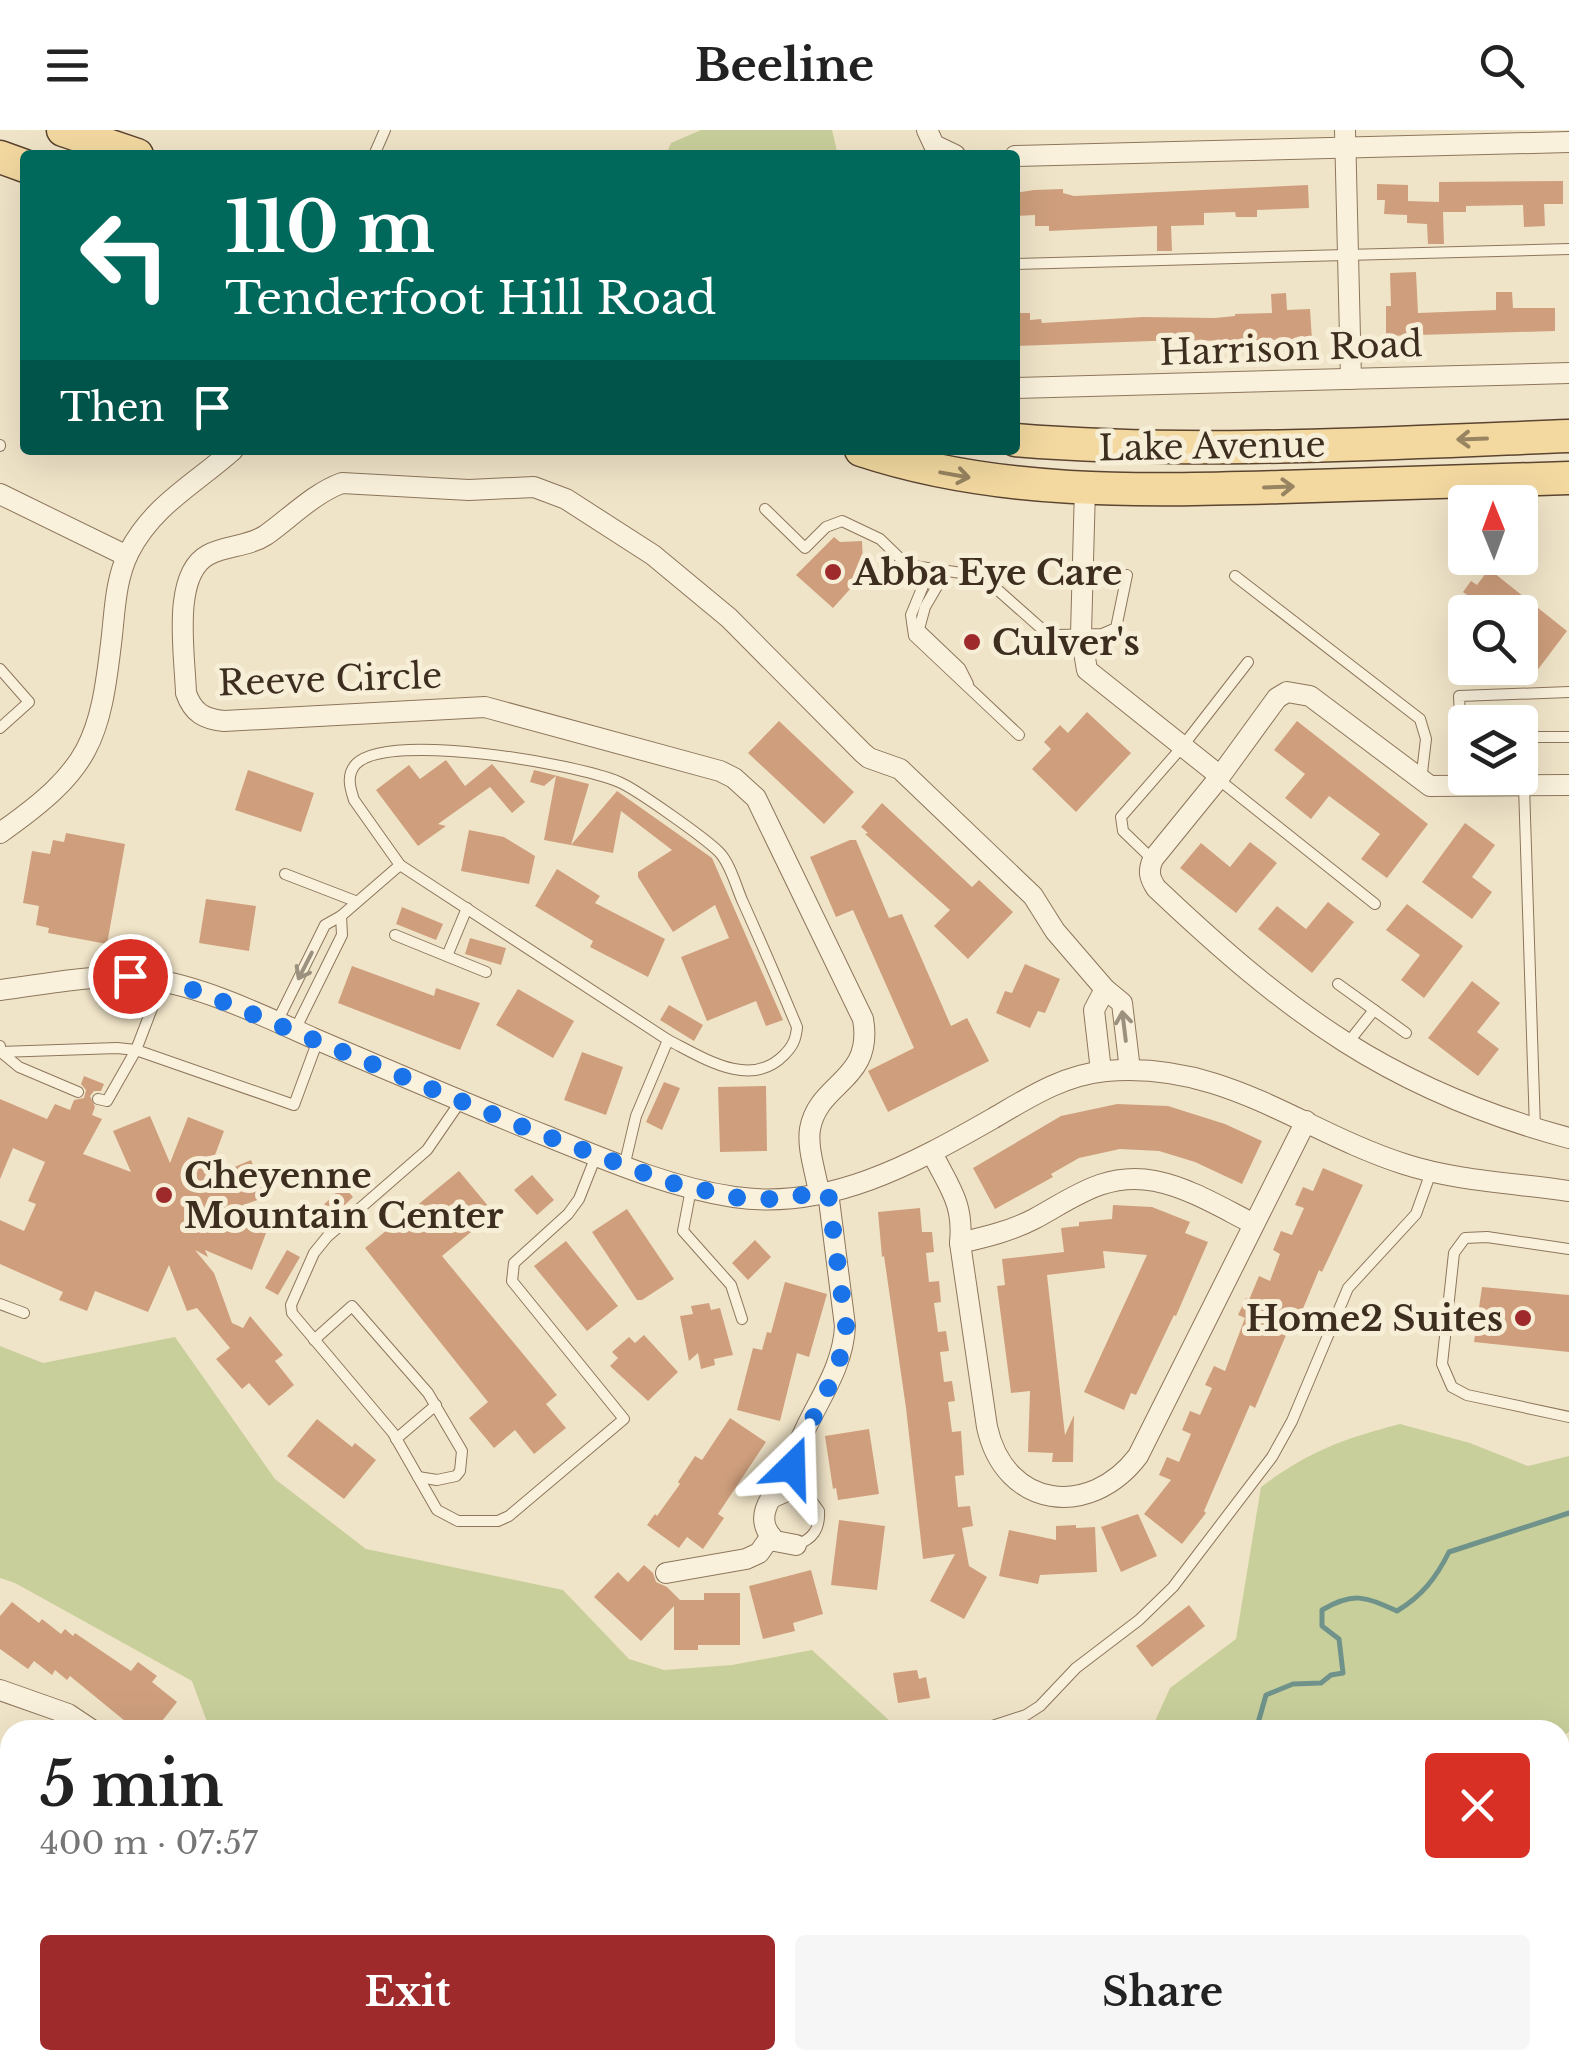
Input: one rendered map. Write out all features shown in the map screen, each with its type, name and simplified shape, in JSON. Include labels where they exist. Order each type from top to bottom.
[{"type":"main road","points":[[63,130],[121,150]]},
{"type":"main road","name":"Lake Avenue","points":[[1020,440],[1084,446],[1204,446],[1569,436]]},
{"type":"main road","name":"Lake Avenue","points":[[876,455],[960,476],[1085,488],[1181,490],[1569,478]]},
{"type":"street","points":[[926,130],[934,145],[943,150]]},
{"type":"street","points":[[1345,139],[1351,379]]},
{"type":"street","points":[[1020,156],[1345,139],[1569,142]]},
{"type":"street","name":"Harrison Road","points":[[1020,388],[1569,373]]},
{"type":"street","points":[[0,833],[69,775],[92,741],[104,702],[116,594],[127,556],[151,516],[227,455]]},
{"type":"street","name":"Reeve Circle","points":[[824,1192],[810,1140],[814,1118],[862,1058],[866,1036],[863,1019],[756,798],[747,788],[720,771],[485,707],[224,722],[202,716],[186,693],[184,588],[196,565],[206,556],[262,538],[342,483],[470,490],[519,486],[548,490],[653,554],[729,618],[869,758],[900,769],[1034,896],[1055,930],[1105,989],[1122,1003],[1130,1070]]},
{"type":"street","points":[[1085,488],[1081,634],[1084,660],[1094,678],[1219,778]]},
{"type":"street","points":[[0,494],[127,556]]},
{"type":"street","points":[[1448,788],[1421,782],[1310,696],[1288,692],[1276,698],[1219,778],[1153,859],[1150,878],[1156,888],[1259,982],[1347,1045],[1421,1087],[1472,1109],[1569,1138]]},
{"type":"street","points":[[1538,786],[1569,785]]},
{"type":"street","points":[[0,990],[108,977],[163,981],[286,1026],[596,1156],[691,1189],[739,1198],[771,1199],[824,1192],[884,1176],[932,1154],[1061,1081],[1130,1070],[1205,1078],[1382,1156],[1431,1171],[1569,1191]]},
{"type":"street","points":[[1101,1072],[1094,1010],[1105,989]]},
{"type":"street","points":[[932,1154],[946,1181],[945,1195],[960,1243],[995,1454],[1024,1486],[1060,1498],[1080,1497],[1114,1483],[1138,1456],[1306,1121]]},
{"type":"street","points":[[960,1243],[1014,1228],[1082,1190],[1118,1180],[1151,1180],[1173,1186],[1254,1224]]},
{"type":"street","points":[[796,1546],[781,1544],[764,1527],[766,1506],[779,1492],[789,1490],[796,1451],[840,1361],[844,1344],[846,1326],[824,1192]]},
{"type":"street","points":[[666,1573],[746,1560],[759,1553],[770,1536]]},
{"type":"street","points":[[0,1690],[77,1720]]},
{"type":"lane","points":[[1020,264],[1569,250]]},
{"type":"lane","points":[[764,509],[805,548],[826,527],[842,521],[880,539],[907,565],[982,576],[1043,630],[1057,635],[1102,634],[1116,628],[1126,575]]},
{"type":"lane","points":[[930,569],[912,615],[914,636],[1018,735]]},
{"type":"lane","points":[[946,571],[924,607],[919,629],[960,668],[972,691]]},
{"type":"lane","points":[[1235,576],[1420,719],[1426,739],[1421,782]]},
{"type":"lane","points":[[1153,859],[1122,830],[1122,817],[1248,662]]},
{"type":"lane","points":[[0,669],[30,702],[0,728]]},
{"type":"lane","points":[[1459,705],[1459,696],[1569,692]]},
{"type":"lane","points":[[1538,737],[1569,737]]},
{"type":"lane","points":[[490,752],[620,782],[722,854],[798,1027],[788,1051],[768,1068],[752,1071],[718,1065],[668,1040],[467,908],[400,865],[354,800],[349,776],[356,764],[395,753],[490,752]]},
{"type":"lane","points":[[1219,778],[1375,904]]},
{"type":"lane","points":[[1524,795],[1535,1129]]},
{"type":"lane","points":[[286,1026],[326,925],[400,865]]},
{"type":"lane","points":[[285,874],[355,901]]},
{"type":"lane","points":[[447,956],[467,908]]},
{"type":"lane","points":[[286,1026],[342,935],[341,916]]},
{"type":"lane","points":[[395,935],[486,972]]},
{"type":"lane","points":[[98,1099],[106,1101],[136,1050],[163,981]]},
{"type":"lane","points":[[1338,984],[1406,1033]]},
{"type":"lane","points":[[1347,1045],[1374,1010]]},
{"type":"lane","points":[[0,1049],[136,1050],[294,1105],[318,1040]]},
{"type":"lane","points":[[624,1166],[636,1116],[668,1040]]},
{"type":"lane","points":[[0,1049],[19,1067],[78,1092]]},
{"type":"lane","points":[[460,1102],[427,1150],[327,1237],[314,1253],[291,1305],[292,1313],[396,1439],[437,1510],[445,1516],[498,1521],[518,1510],[624,1418],[512,1282],[514,1263],[580,1200],[596,1156]]},
{"type":"lane","points":[[1011,1720],[1040,1706],[1076,1668],[1139,1620],[1173,1586],[1272,1457],[1292,1421],[1348,1288],[1416,1214],[1431,1171]]},
{"type":"lane","points":[[691,1189],[683,1231],[731,1285],[742,1319]]},
{"type":"lane","points":[[1569,1249],[1487,1237],[1466,1238],[1454,1253],[1442,1364],[1452,1387],[1467,1394],[1569,1417]]},
{"type":"lane","points":[[0,1304],[24,1314]]},
{"type":"lane","points":[[314,1340],[352,1306],[436,1406],[462,1451],[460,1471],[448,1480],[418,1477]]},
{"type":"lane","points":[[396,1439],[436,1406]]},
{"type":"lane","points":[[789,1490],[806,1493],[819,1511],[816,1531],[796,1546]]},
{"type":"green space","points":[[701,130],[832,130],[837,150],[668,150],[671,143]]},
{"type":"green space","points":[[175,1337],[275,1479],[366,1549],[563,1590],[629,1659],[664,1670],[732,1665],[812,1650],[889,1720],[206,1720],[192,1681],[0,1578],[0,1346],[43,1363]]},
{"type":"green space","points":[[1400,1424],[1470,1443],[1528,1466],[1569,1456],[1569,1720],[1156,1720],[1170,1688],[1236,1639],[1261,1487],[1295,1464],[1361,1435]]},
{"type":"building","points":[[1563,181],[1563,204],[1544,204],[1545,226],[1524,227],[1523,205],[1466,206],[1466,212],[1443,212],[1444,244],[1428,244],[1427,224],[1407,223],[1407,215],[1384,214],[1385,200],[1377,200],[1377,184],[1408,185],[1408,201],[1439,202],[1439,182]]},
{"type":"building","points":[[1308,185],[1309,208],[1257,210],[1257,217],[1236,217],[1235,212],[1204,213],[1204,225],[1171,226],[1172,251],[1157,251],[1157,226],[1049,231],[1049,226],[1035,226],[1035,215],[1020,216],[1020,192],[1063,189],[1063,193],[1074,196]]},
{"type":"building","points":[[1416,272],[1418,313],[1496,310],[1496,292],[1512,292],[1513,308],[1555,308],[1555,331],[1386,336],[1386,306],[1391,306],[1390,273]]},
{"type":"building","points":[[1286,293],[1287,310],[1310,309],[1312,340],[1020,346],[1020,313],[1030,313],[1030,320],[1041,319],[1042,323],[1143,317],[1215,318],[1272,313],[1271,294]]},
{"type":"building","name":"Abba Eye Care","points":[[834,537],[840,542],[862,541],[863,563],[869,568],[833,608],[796,575]]},
{"type":"building","points":[[1484,575],[1497,575],[1522,595],[1463,592],[1471,581],[1477,585]]},
{"type":"building","points":[[1538,608],[1567,631],[1538,669]]},
{"type":"building","points":[[1087,712],[1131,753],[1076,812],[1032,769],[1051,749],[1044,742],[1060,725],[1068,733]]},
{"type":"building","points":[[779,721],[854,792],[824,824],[748,753]]},
{"type":"building","points":[[1297,721],[1428,824],[1387,878],[1361,859],[1380,834],[1329,796],[1311,819],[1285,798],[1305,774],[1274,750]]},
{"type":"building","points":[[446,760],[465,786],[492,764],[525,802],[512,813],[490,787],[438,824],[446,826],[418,846],[376,790],[409,765],[420,779]]},
{"type":"building","points":[[248,770],[314,793],[301,832],[235,810]]},
{"type":"building","points":[[534,770],[589,784],[571,845],[617,791],[712,858],[783,1020],[766,1026],[756,1001],[707,1021],[681,957],[729,938],[715,905],[673,932],[638,877],[638,872],[672,850],[621,811],[613,853],[544,840],[556,776],[544,786],[530,782]]},
{"type":"building","points":[[882,803],[972,887],[979,880],[1013,912],[968,959],[934,926],[950,910],[861,827]]},
{"type":"building","points":[[1465,823],[1495,845],[1472,877],[1492,892],[1472,919],[1422,882]]},
{"type":"building","points":[[469,830],[504,837],[535,856],[529,884],[461,871]]},
{"type":"building","points":[[66,833],[125,844],[107,944],[48,933],[49,928],[36,925],[39,906],[23,903],[32,851],[50,854],[53,840],[64,842]]},
{"type":"building","points":[[856,840],[889,918],[902,914],[951,1026],[967,1018],[989,1061],[888,1112],[868,1071],[914,1048],[853,910],[836,917],[810,857]]},
{"type":"building","points":[[1250,842],[1277,863],[1236,913],[1180,868],[1201,843],[1230,867]]},
{"type":"building","points":[[557,869],[600,896],[595,903],[665,939],[648,977],[590,947],[593,941],[535,906]]},
{"type":"building","points":[[206,899],[256,906],[249,951],[199,943]]},
{"type":"building","points":[[1328,902],[1354,922],[1312,973],[1258,929],[1277,906],[1306,929]]},
{"type":"building","points":[[1407,904],[1463,946],[1424,998],[1401,980],[1420,955],[1386,930]]},
{"type":"building","points":[[402,907],[443,924],[436,940],[396,924]]},
{"type":"building","points":[[470,938],[506,948],[501,965],[465,954]]},
{"type":"building","points":[[1025,964],[1060,979],[1045,1013],[1038,1011],[1030,1028],[996,1013],[1005,991],[1012,993]]},
{"type":"building","points":[[352,966],[434,996],[436,988],[480,1003],[460,1050],[338,1003]]},
{"type":"building","points":[[1472,981],[1500,1003],[1477,1032],[1499,1049],[1478,1076],[1428,1038]]},
{"type":"building","points":[[518,989],[574,1021],[553,1058],[496,1025]]},
{"type":"building","points":[[669,1005],[703,1025],[694,1041],[660,1020]]},
{"type":"building","points":[[582,1052],[623,1067],[606,1115],[564,1100]]},
{"type":"building","name":"Cheyenne Mountain Center","points":[[84,1076],[104,1084],[101,1091],[90,1096],[95,1107],[92,1115],[102,1119],[83,1154],[131,1172],[113,1131],[150,1116],[170,1163],[188,1117],[224,1131],[206,1179],[251,1160],[266,1197],[218,1214],[266,1233],[252,1270],[205,1250],[208,1257],[195,1250],[214,1273],[232,1323],[243,1328],[250,1316],[283,1355],[275,1361],[294,1385],[269,1406],[249,1383],[242,1389],[216,1359],[230,1348],[197,1308],[187,1311],[169,1265],[148,1312],[95,1291],[87,1311],[59,1300],[63,1292],[0,1264],[0,1220],[24,1231],[36,1204],[28,1201],[45,1162],[13,1148],[0,1179],[0,1099],[47,1119],[55,1104],[70,1110],[74,1100],[84,1098]]},
{"type":"building","points":[[664,1082],[680,1088],[662,1130],[646,1122]]},
{"type":"building","points":[[766,1086],[767,1151],[720,1152],[718,1087]]},
{"type":"building","points":[[1117,1104],[1168,1106],[1225,1124],[1262,1141],[1242,1184],[1195,1162],[1159,1151],[1120,1149],[1079,1158],[995,1209],[973,1168],[1061,1116]]},
{"type":"building","points":[[1323,1168],[1363,1185],[1300,1316],[1295,1314],[1255,1408],[1250,1405],[1206,1513],[1182,1544],[1144,1514],[1171,1480],[1159,1475],[1167,1457],[1179,1462],[1191,1434],[1182,1430],[1190,1411],[1200,1415],[1212,1388],[1205,1385],[1214,1366],[1225,1371],[1245,1318],[1238,1315],[1246,1298],[1249,1300],[1259,1276],[1270,1281],[1280,1254],[1273,1250],[1281,1231],[1292,1235],[1304,1208],[1295,1205],[1303,1187],[1313,1191]]},
{"type":"building","points":[[459,1171],[494,1213],[442,1256],[557,1395],[546,1404],[566,1428],[534,1454],[515,1430],[494,1448],[469,1418],[488,1402],[365,1248]]},
{"type":"building","points":[[532,1175],[554,1200],[537,1215],[514,1190]]},
{"type":"building","points":[[343,1186],[353,1197],[319,1230],[309,1219]]},
{"type":"building","points":[[1113,1205],[1152,1207],[1190,1222],[1185,1233],[1208,1242],[1176,1316],[1136,1395],[1131,1393],[1124,1410],[1084,1392],[1147,1255],[1103,1251],[1105,1268],[1047,1275],[1065,1435],[1074,1415],[1073,1462],[1052,1462],[1053,1453],[1028,1452],[1030,1391],[1011,1393],[997,1286],[1005,1285],[1002,1259],[1064,1252],[1061,1228],[1112,1219]]},
{"type":"building","points":[[920,1208],[922,1232],[932,1232],[934,1252],[926,1253],[929,1282],[939,1281],[941,1302],[934,1303],[938,1332],[946,1331],[949,1351],[940,1352],[944,1382],[952,1381],[955,1401],[948,1402],[952,1432],[961,1431],[964,1475],[955,1476],[958,1507],[970,1506],[973,1526],[962,1528],[969,1566],[987,1577],[964,1619],[930,1601],[955,1554],[923,1559],[906,1408],[882,1257],[878,1212]]},
{"type":"building","points":[[627,1209],[674,1279],[642,1300],[637,1300],[592,1232]]},
{"type":"building","points":[[755,1240],[771,1257],[748,1280],[732,1263]]},
{"type":"building","points":[[566,1241],[618,1306],[587,1331],[534,1266]]},
{"type":"building","points":[[287,1250],[300,1257],[278,1295],[265,1288]]},
{"type":"building","points":[[785,1282],[827,1294],[809,1357],[797,1353],[780,1421],[737,1410],[753,1348],[762,1350],[767,1332],[771,1333]]},
{"type":"building","name":"Home2 Suites","points":[[1482,1287],[1569,1295],[1569,1352],[1474,1342]]},
{"type":"building","points":[[709,1303],[711,1310],[720,1308],[733,1355],[714,1359],[715,1365],[701,1369],[698,1353],[689,1361],[680,1316],[693,1314],[691,1306]]},
{"type":"building","points":[[644,1335],[678,1372],[648,1401],[610,1366],[618,1358],[612,1352],[629,1337],[635,1343]]},
{"type":"building","points":[[730,1418],[766,1442],[718,1514],[724,1518],[703,1549],[687,1537],[679,1548],[647,1525],[680,1484],[695,1456],[702,1460]]},
{"type":"building","points":[[317,1419],[352,1447],[355,1443],[376,1460],[344,1499],[287,1456]]},
{"type":"building","points":[[869,1429],[879,1494],[838,1500],[825,1436]]},
{"type":"building","points":[[1138,1514],[1157,1556],[1121,1572],[1101,1527]]},
{"type":"building","points":[[839,1520],[885,1526],[877,1590],[831,1585]]},
{"type":"building","points":[[1056,1526],[1095,1527],[1097,1572],[1040,1575],[1038,1584],[999,1576],[1009,1530],[1056,1540]]},
{"type":"building","points":[[644,1565],[656,1582],[680,1600],[704,1600],[704,1593],[740,1593],[740,1645],[698,1645],[698,1650],[674,1650],[674,1606],[641,1641],[594,1597],[618,1572],[628,1582]]},
{"type":"building","points":[[811,1570],[823,1614],[793,1623],[795,1631],[763,1639],[749,1586]]},
{"type":"building","points":[[12,1602],[61,1634],[65,1629],[73,1636],[75,1633],[131,1671],[138,1662],[157,1676],[152,1682],[177,1702],[163,1720],[124,1720],[70,1676],[67,1680],[55,1670],[52,1675],[34,1661],[28,1669],[0,1649],[0,1616]]},
{"type":"building","points":[[1189,1605],[1205,1626],[1152,1667],[1136,1646]]},
{"type":"building","points":[[917,1670],[919,1679],[926,1677],[930,1698],[898,1703],[893,1673]]},
{"type":"waterway","points":[[1259,1720],[1266,1695],[1293,1684],[1321,1683],[1331,1675],[1343,1673],[1339,1639],[1322,1626],[1322,1610],[1342,1600],[1359,1598],[1397,1611],[1428,1586],[1449,1552],[1569,1513]]},
{"type":"place","name":"Abba Eye Care","points":[[833,572]]},
{"type":"place","name":"Culver's","points":[[972,642]]},
{"type":"place","name":"Cheyenne Mountain Center","points":[[164,1195]]},
{"type":"place","name":"Home2 Suites","points":[[1523,1318]]},
{"type":"route","points":[[130,976],[175,983],[277,1022],[460,1102],[668,1182],[739,1198],[771,1199],[828,1192],[846,1326],[844,1344],[792,1467]]}]
